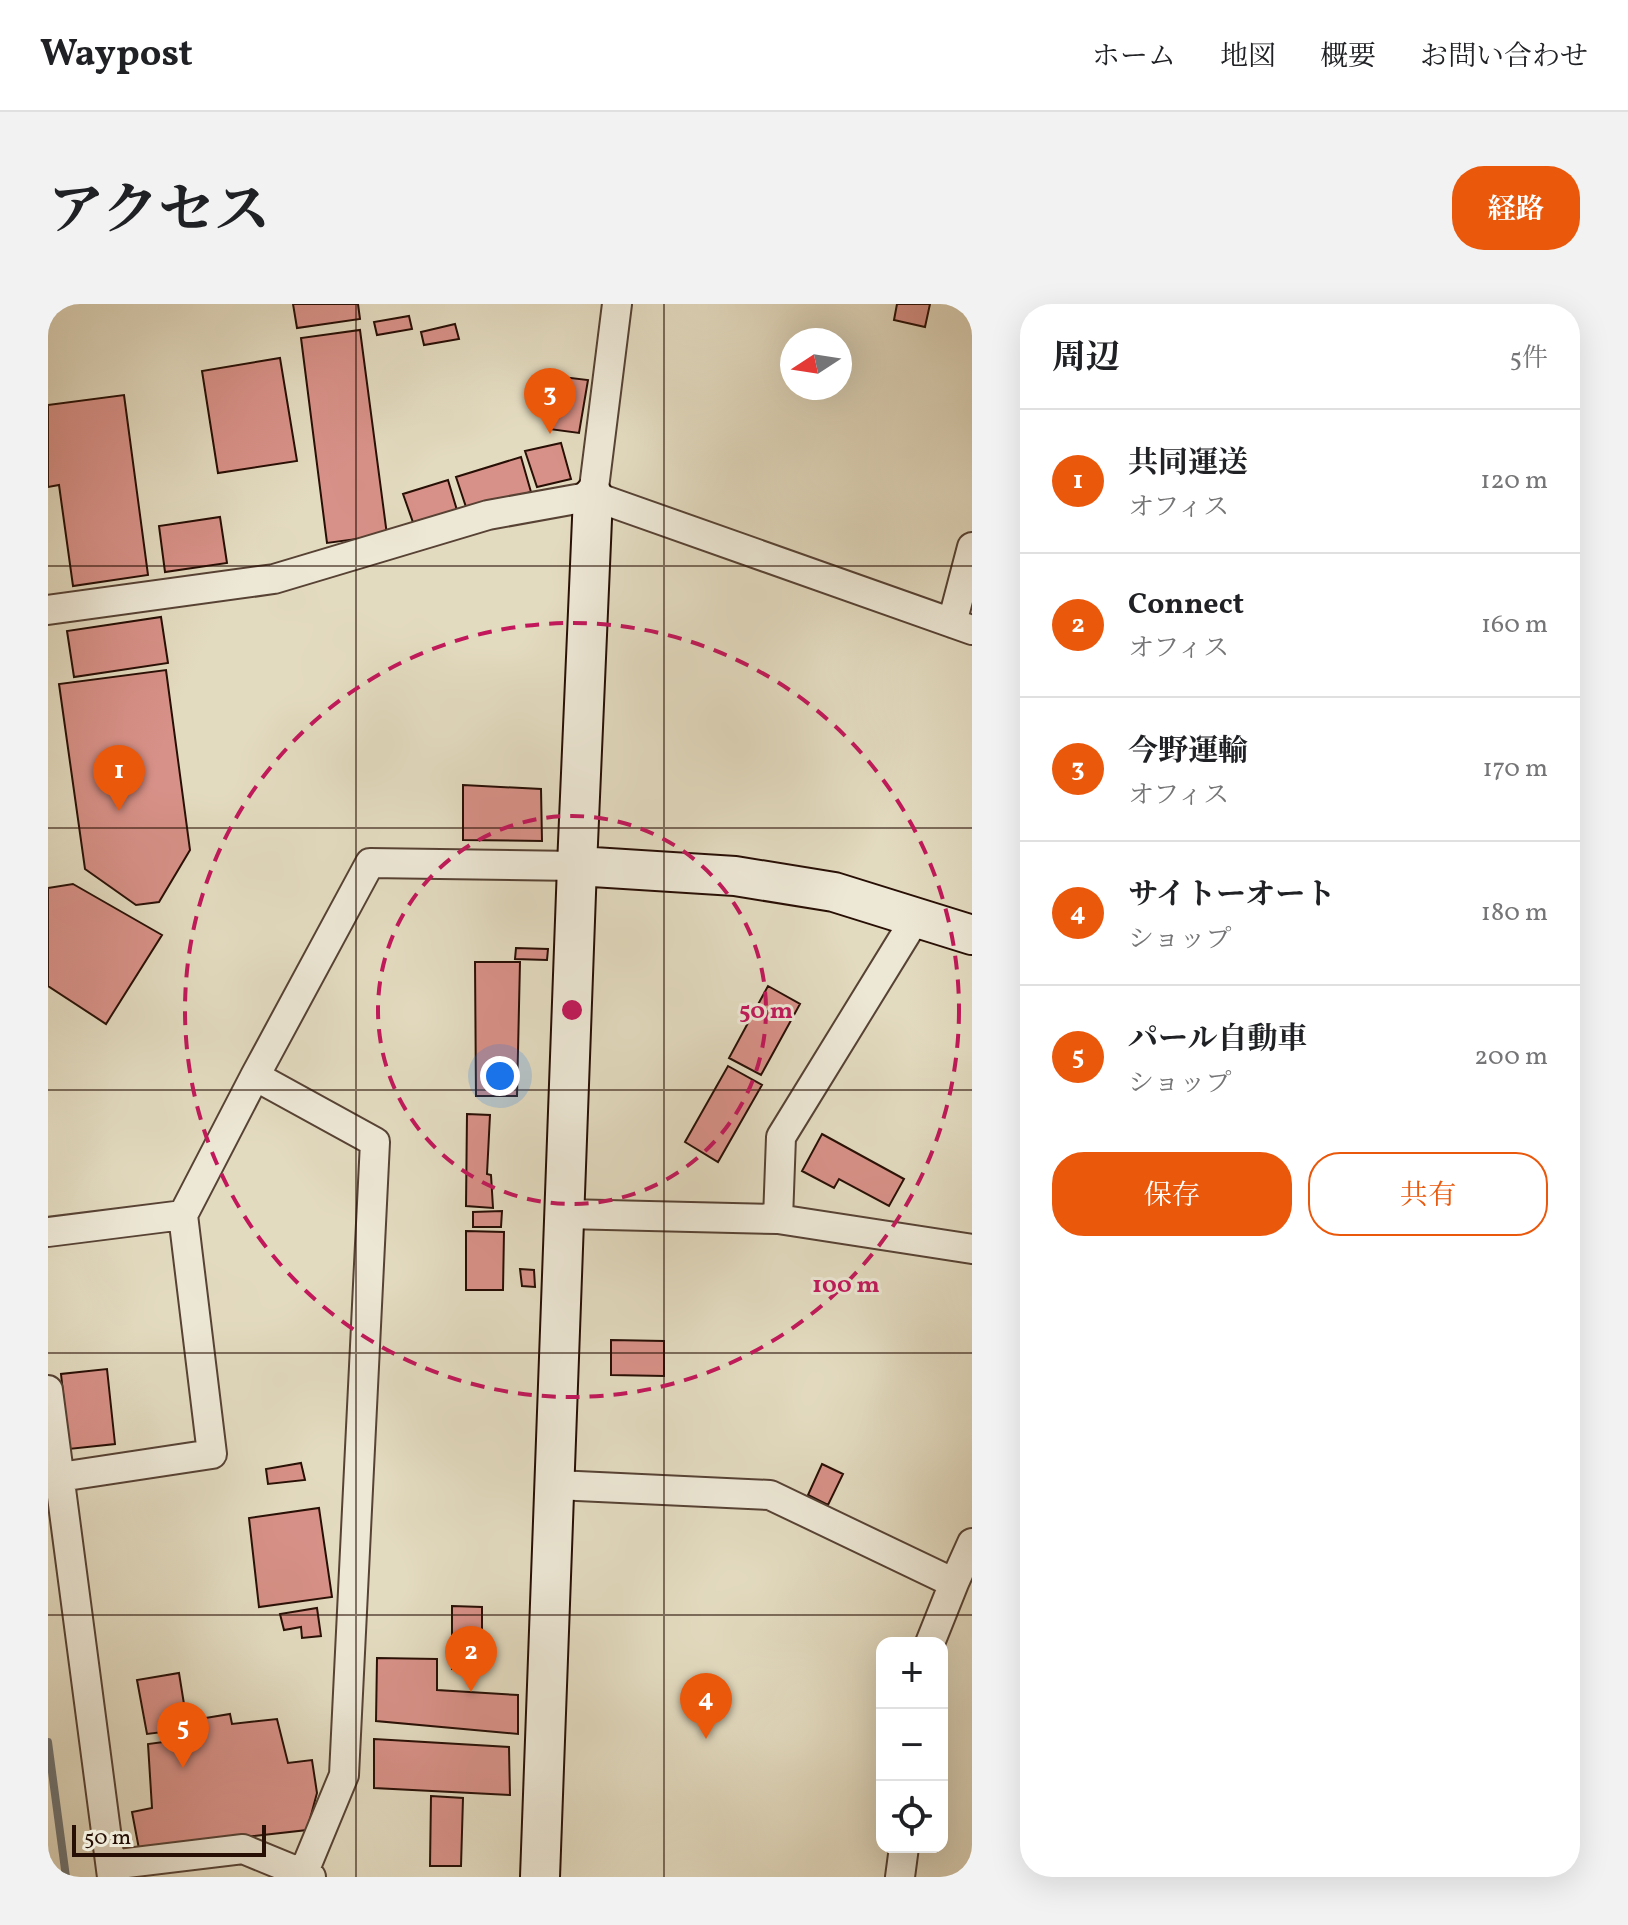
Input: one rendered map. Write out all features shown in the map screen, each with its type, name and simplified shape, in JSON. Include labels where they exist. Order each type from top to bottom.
[{"type":"street","points":[[540,1877],[593,496],[617,304]]},
{"type":"street","points":[[48,610],[274,579],[488,515],[593,496],[962,626],[972,547]]},
{"type":"street","points":[[60,1477],[212,1454],[183,1215],[370,863],[577,866],[735,876],[834,892],[972,935]]},
{"type":"street","points":[[778,1219],[781,1137],[917,916]]},
{"type":"street","points":[[48,1390],[111,1871],[243,1849],[307,1875],[344,1775],[375,1142],[255,1076]]},
{"type":"street","points":[[565,1214],[778,1219],[972,1249]]},
{"type":"street","points":[[48,1232],[183,1215]]},
{"type":"street","points":[[556,1485],[770,1495],[954,1583]]},
{"type":"street","points":[[932,1637],[972,1543]]},
{"type":"street","points":[[900,1877],[903,1853]]},
{"type":"building","points":[[293,304],[358,304],[360,319],[297,328]]},
{"type":"building","points":[[897,304],[930,304],[925,327],[894,320]]},
{"type":"building","points":[[409,316],[412,329],[377,335],[374,322]]},
{"type":"building","points":[[455,324],[459,339],[424,345],[421,332]]},
{"type":"building","points":[[360,330],[387,535],[327,543],[301,338]]},
{"type":"building","points":[[280,358],[297,461],[218,473],[202,371]]},
{"type":"building","points":[[554,376],[588,380],[579,433],[549,429]]},
{"type":"building","points":[[124,395],[148,575],[73,586],[59,485],[48,487],[48,405]]},
{"type":"building","points":[[561,443],[571,479],[537,487],[525,451]]},
{"type":"building","points":[[521,457],[531,492],[467,510],[456,477]]},
{"type":"building","points":[[448,480],[459,517],[415,528],[403,494]]},
{"type":"building","points":[[220,517],[227,563],[165,572],[159,526]]},
{"type":"building","points":[[161,617],[168,663],[74,677],[67,631]]},
{"type":"building","points":[[166,670],[190,850],[159,902],[136,905],[85,869],[59,684]]},
{"type":"building","points":[[463,785],[541,789],[542,841],[463,840]]},
{"type":"building","points":[[73,884],[162,935],[106,1024],[48,986],[48,888]]},
{"type":"building","points":[[516,948],[548,949],[547,960],[515,959]]},
{"type":"building","points":[[475,962],[520,962],[517,1096],[476,1096]]},
{"type":"building","points":[[768,986],[800,1004],[761,1075],[729,1058]]},
{"type":"building","points":[[728,1066],[762,1085],[718,1162],[685,1142]]},
{"type":"building","points":[[467,1114],[490,1115],[487,1174],[491,1175],[493,1208],[466,1206]]},
{"type":"building","points":[[822,1134],[904,1179],[889,1206],[839,1179],[834,1188],[802,1171]]},
{"type":"building","points":[[502,1211],[501,1227],[473,1227],[473,1212]]},
{"type":"building","points":[[466,1231],[504,1232],[503,1290],[466,1290]]},
{"type":"building","points":[[520,1269],[534,1270],[535,1287],[522,1286]]},
{"type":"building","points":[[611,1340],[664,1341],[664,1376],[611,1375]]},
{"type":"building","points":[[107,1369],[115,1444],[69,1449],[61,1374]]},
{"type":"building","points":[[301,1463],[305,1480],[268,1484],[266,1469]]},
{"type":"building","points":[[822,1464],[843,1474],[828,1505],[808,1495]]},
{"type":"building","points":[[319,1508],[332,1597],[259,1607],[249,1518]]},
{"type":"building","points":[[452,1606],[482,1607],[482,1668],[452,1669]]},
{"type":"building","points":[[317,1608],[321,1636],[302,1638],[301,1627],[284,1630],[280,1614]]},
{"type":"building","points":[[377,1658],[437,1659],[437,1690],[518,1695],[518,1734],[376,1721]]},
{"type":"building","points":[[179,1673],[188,1729],[147,1734],[137,1680]]},
{"type":"building","points":[[230,1714],[232,1724],[277,1719],[288,1763],[312,1760],[317,1793],[307,1830],[139,1849],[132,1812],[152,1808],[148,1744],[193,1738],[193,1720]]},
{"type":"building","points":[[374,1739],[509,1747],[510,1795],[374,1788]]},
{"type":"building","points":[[431,1796],[463,1798],[461,1866],[430,1866]]},
{"type":"waterway","points":[[48,1742],[66,1877]]},
{"type":"place","name":"今野運輸","points":[[550,434]]},
{"type":"place","name":"共同運送","points":[[119,811]]},
{"type":"place","name":"Connect","points":[[471,1692]]},
{"type":"place","name":"サイトーオート","points":[[706,1739]]},
{"type":"place","name":"パール自動車","points":[[183,1768]]}]
